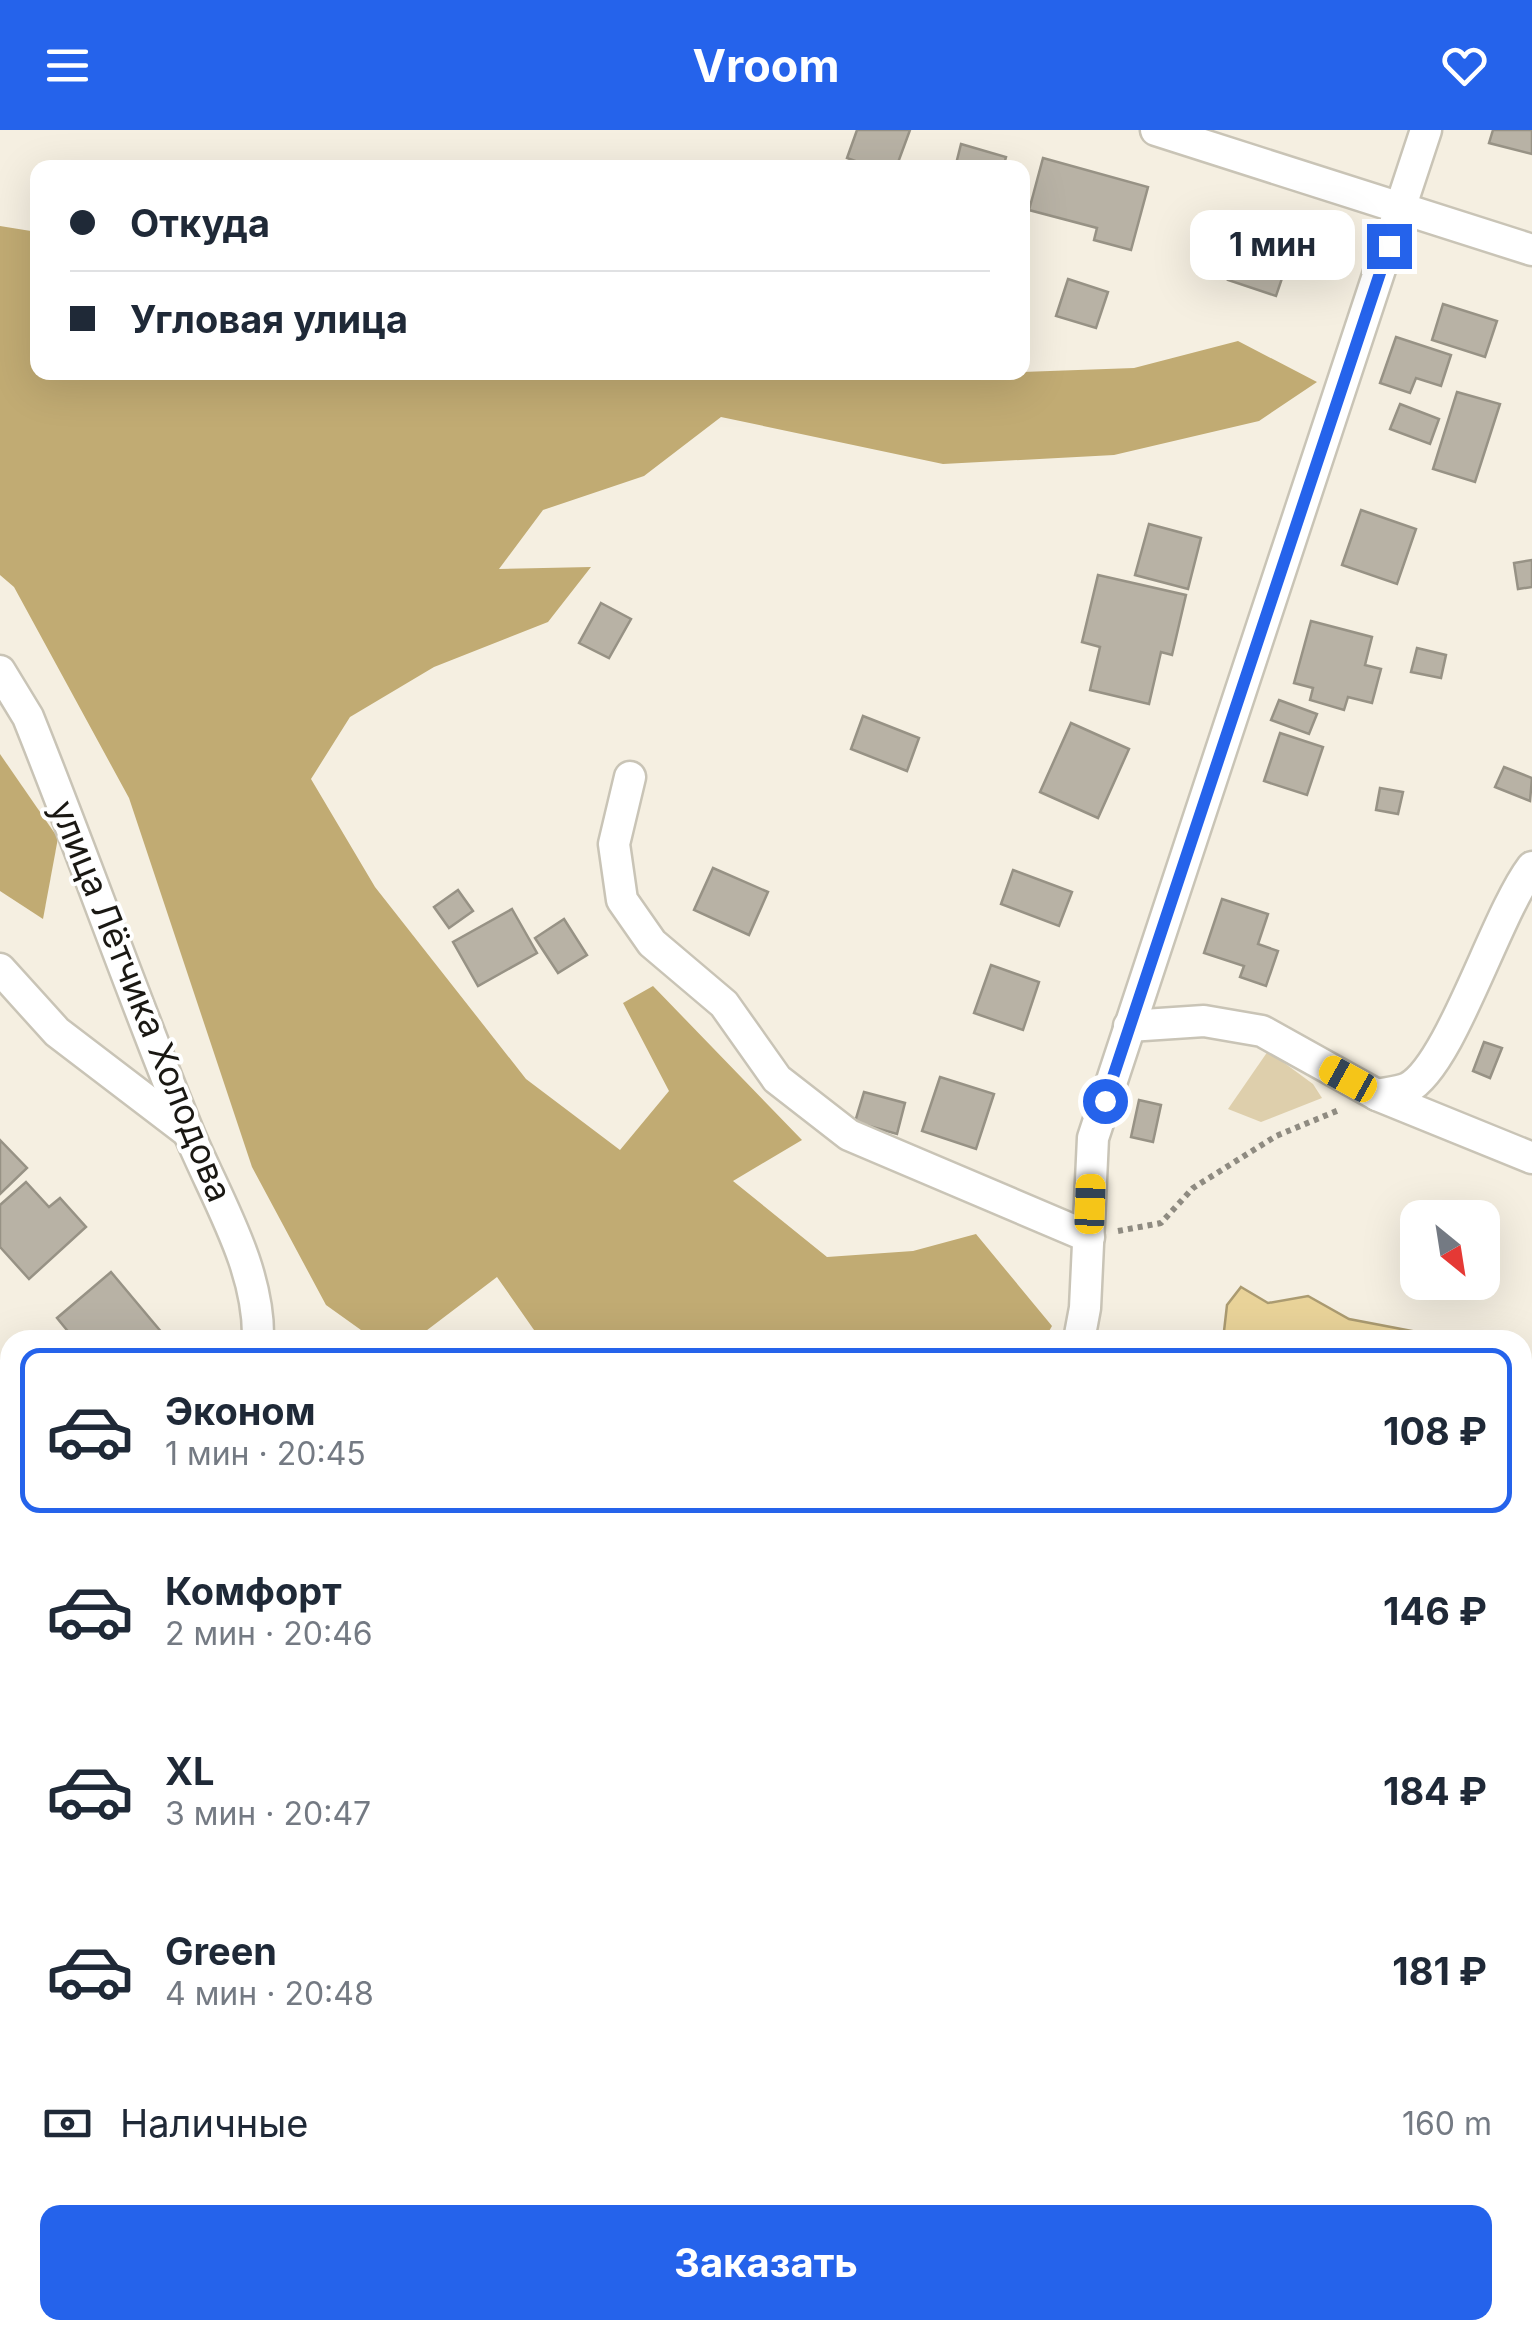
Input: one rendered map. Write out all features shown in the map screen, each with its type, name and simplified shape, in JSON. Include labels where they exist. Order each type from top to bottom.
[{"type":"street","points":[[1156,130],[1532,250]]},
{"type":"street","points":[[1080,1330],[1093,1138],[1426,130]]},
{"type":"street","name":"улица Лётчика Холодова","points":[[0,671],[28,717],[188,1132],[240,1254],[259,1315],[258,1330]]},
{"type":"street","points":[[630,778],[614,844],[622,900],[652,943],[724,1004],[777,1079],[849,1135],[1089,1237]]},
{"type":"street","points":[[1378,1095],[1409,1088],[1444,1047],[1486,949],[1532,867]]},
{"type":"street","points":[[0,969],[57,1032],[188,1132]]},
{"type":"street","points":[[1129,1026],[1204,1021],[1262,1030],[1378,1095],[1532,1158]]},
{"type":"path","points":[[1089,1237],[1161,1223],[1192,1188],[1276,1136],[1378,1095]]},
{"type":"shaded area","points":[[0,226],[30,231],[30,380],[1030,380],[1030,372],[1134,368],[1238,341],[1317,382],[1259,421],[1114,455],[943,464],[721,417],[644,476],[543,510],[499,569],[591,567],[548,622],[434,667],[350,717],[311,779],[375,887],[526,1079],[620,1150],[669,1091],[623,1003],[653,986],[802,1140],[733,1181],[827,1257],[913,1251],[976,1234],[1052,1326],[1050,1330],[534,1330],[497,1277],[427,1330],[361,1330],[326,1305],[252,1167],[129,798],[14,587],[0,575]]},
{"type":"shaded area","points":[[0,754],[58,838],[43,919],[0,891]]},
{"type":"shaded area","points":[[1268,1051],[1313,1084],[1322,1098],[1261,1122],[1228,1109]]},
{"type":"shaded area","points":[[1241,1287],[1268,1303],[1308,1296],[1349,1319],[1407,1330],[1224,1330],[1227,1305]]},
{"type":"building","points":[[857,130],[910,130],[899,160],[847,158]]},
{"type":"building","points":[[1493,130],[1532,130],[1532,154],[1489,143]]},
{"type":"building","points":[[961,144],[1006,157],[1005,160],[957,160]]},
{"type":"building","points":[[1043,158],[1148,187],[1131,250],[1094,240],[1097,228],[1030,210]]},
{"type":"building","points":[[1246,227],[1294,243],[1276,296],[1228,280]]},
{"type":"building","points":[[1068,279],[1108,292],[1096,328],[1056,316]]},
{"type":"building","points":[[1443,304],[1497,321],[1485,357],[1432,340]]},
{"type":"building","points":[[1396,337],[1451,355],[1441,386],[1416,378],[1410,393],[1380,383]]},
{"type":"building","points":[[1457,392],[1500,404],[1475,482],[1433,469]]},
{"type":"building","points":[[1400,404],[1439,419],[1430,444],[1390,429]]},
{"type":"building","points":[[1361,510],[1416,529],[1397,584],[1342,565]]},
{"type":"building","points":[[1149,524],[1201,538],[1188,589],[1135,575]]},
{"type":"building","points":[[1532,560],[1532,587],[1518,589],[1514,563]]},
{"type":"building","points":[[1098,575],[1186,595],[1172,655],[1161,652],[1149,704],[1090,690],[1100,647],[1082,642]]},
{"type":"building","points":[[601,603],[631,619],[609,658],[579,643]]},
{"type":"building","points":[[1311,621],[1372,637],[1365,665],[1381,669],[1372,703],[1348,697],[1344,710],[1310,700],[1313,688],[1294,683]]},
{"type":"building","points":[[1417,648],[1446,655],[1441,678],[1411,672]]},
{"type":"building","points":[[1279,700],[1317,714],[1309,734],[1271,720]]},
{"type":"building","points":[[863,716],[919,738],[907,771],[851,749]]},
{"type":"building","points":[[1071,723],[1129,749],[1098,818],[1040,792]]},
{"type":"building","points":[[1280,733],[1323,747],[1307,795],[1264,781]]},
{"type":"building","points":[[1504,767],[1532,778],[1530,801],[1495,787]]},
{"type":"building","points":[[1380,788],[1403,792],[1398,814],[1376,810]]},
{"type":"building","points":[[713,868],[768,892],[749,935],[694,910]]},
{"type":"building","points":[[1013,870],[1072,892],[1059,926],[1001,904]]},
{"type":"building","points":[[458,890],[473,911],[449,928],[434,907]]},
{"type":"building","points":[[1222,899],[1268,914],[1258,944],[1278,951],[1266,986],[1240,977],[1244,966],[1204,953]]},
{"type":"building","points":[[512,909],[537,953],[478,986],[453,942]]},
{"type":"building","points":[[564,919],[587,955],[558,973],[535,938]]},
{"type":"building","points":[[991,965],[1039,982],[1023,1030],[974,1013]]},
{"type":"building","points":[[1484,1042],[1502,1048],[1490,1078],[1473,1071]]},
{"type":"building","points":[[940,1077],[994,1094],[976,1149],[922,1131]]},
{"type":"building","points":[[864,1092],[905,1103],[897,1134],[855,1122]]},
{"type":"building","points":[[1139,1100],[1161,1105],[1153,1142],[1131,1137]]},
{"type":"building","points":[[0,1140],[27,1168],[0,1194]]},
{"type":"building","points":[[26,1182],[49,1207],[60,1198],[86,1227],[29,1279],[0,1247],[0,1205]]},
{"type":"building","points":[[111,1272],[160,1330],[67,1330],[57,1318]]},
{"type":"route","points":[[1105,1101],[1389,246]]}]
